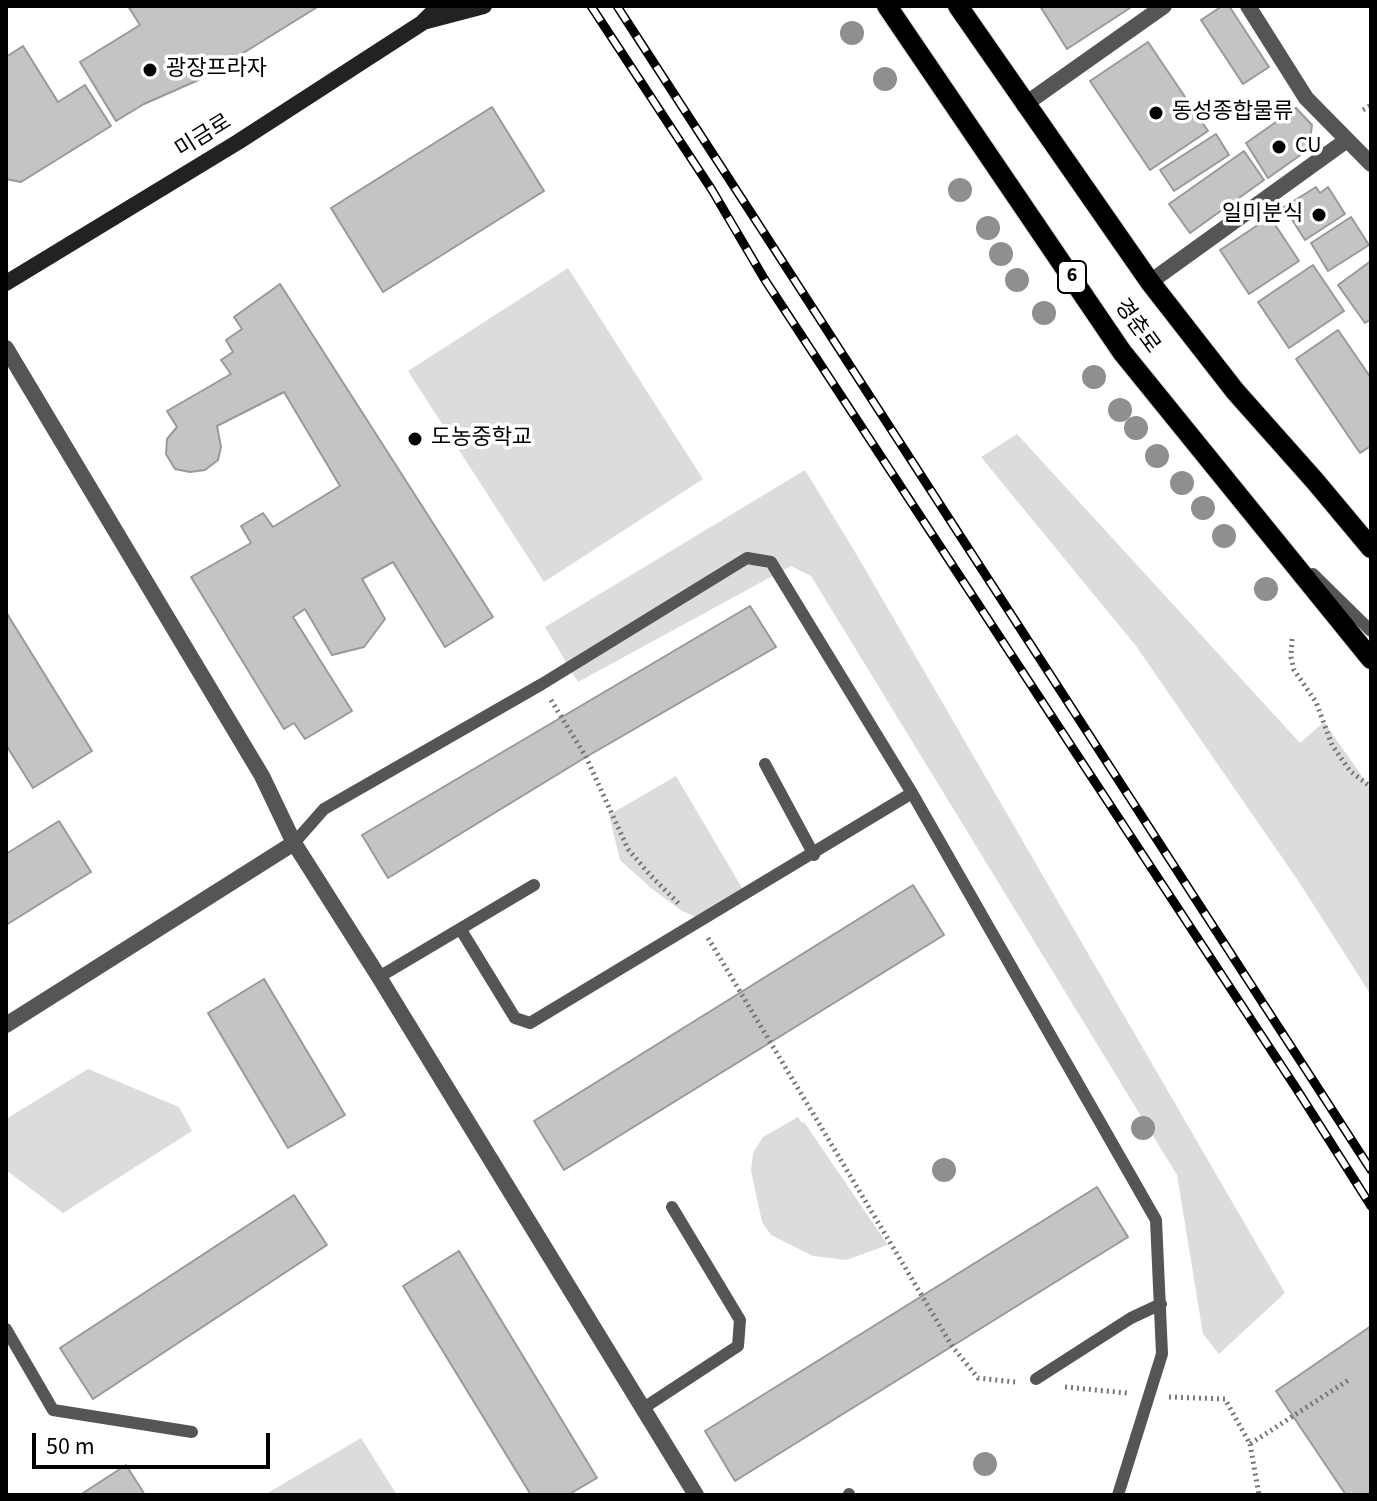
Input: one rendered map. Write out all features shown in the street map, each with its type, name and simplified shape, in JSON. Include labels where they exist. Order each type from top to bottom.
[{"type":"main road","name":"경춘로","points":[[887,6],[1122,352],[1371,659]]},
{"type":"main road","name":"경춘로","points":[[958,6],[1150,282],[1235,391],[1371,548]]},
{"type":"street","name":"미금로","points":[[6,283],[224,150],[422,23],[439,6]]},
{"type":"street","name":"미금로","points":[[422,23],[484,6]]},
{"type":"street","points":[[1024,105],[1164,6]]},
{"type":"street","points":[[1248,6],[1306,98],[1371,164]]},
{"type":"street","points":[[1150,282],[1347,140]]},
{"type":"street","points":[[6,348],[262,776],[294,843],[696,1495]]},
{"type":"street","points":[[6,1025],[294,843]]},
{"type":"lane","points":[[1273,536],[1371,631]]},
{"type":"lane","points":[[294,843],[324,809],[542,684],[747,558],[771,562],[912,793],[1156,1220],[1162,1354],[1118,1495]]},
{"type":"lane","points":[[765,764],[814,855]]},
{"type":"lane","points":[[461,930],[515,1018],[530,1023],[814,855],[912,793]]},
{"type":"lane","points":[[379,977],[534,885]]},
{"type":"lane","points":[[642,1409],[738,1346],[740,1320],[672,1207]]},
{"type":"lane","points":[[1030,1381],[1131,1318],[1161,1304]]},
{"type":"lane","points":[[6,1329],[53,1410],[192,1432]]},
{"type":"path","points":[[1363,110],[1371,105]]},
{"type":"path","points":[[1292,639],[1294,670],[1316,702],[1332,745],[1350,771],[1371,787]]},
{"type":"path","points":[[548,696],[586,757],[628,849],[699,924],[952,1346],[978,1378],[1030,1381]]},
{"type":"path","points":[[1250,1444],[1351,1380]]},
{"type":"path","points":[[1056,1386],[1149,1396],[1225,1399],[1250,1444],[1259,1495]]},
{"type":"shaded area","points":[[568,268],[703,479],[544,582],[408,371]]},
{"type":"shaded area","points":[[1017,434],[1300,743],[1324,722],[1371,789],[1371,995],[1299,882],[1136,646],[981,457]]},
{"type":"shaded area","points":[[805,470],[1285,1293],[1219,1354],[1203,1334],[1177,1175],[811,576],[791,566],[578,682],[545,627]]},
{"type":"shaded area","points":[[676,776],[745,893],[699,918],[682,911],[620,860],[609,815]]},
{"type":"shaded area","points":[[88,1069],[179,1107],[192,1131],[63,1213],[6,1170],[6,1119]]},
{"type":"shaded area","points":[[798,1117],[888,1245],[846,1260],[813,1256],[771,1235],[762,1222],[751,1171],[753,1153],[763,1137]]},
{"type":"shaded area","points":[[361,1438],[397,1495],[264,1495]]},
{"type":"building","name":"광장프라자","points":[[128,6],[319,6],[203,78],[144,104],[116,121],[80,62],[140,25]]},
{"type":"building","points":[[1040,6],[1133,6],[1067,49]]},
{"type":"building","points":[[1222,6],[1229,6],[1269,67],[1243,84],[1201,20]]},
{"type":"building","points":[[1148,42],[1208,131],[1150,170],[1090,81]]},
{"type":"building","points":[[23,46],[58,102],[85,85],[111,126],[21,182],[6,179],[6,57]]},
{"type":"building","points":[[492,107],[544,191],[383,292],[331,208]]},
{"type":"building","points":[[1296,108],[1312,125],[1309,149],[1268,178],[1246,143]]},
{"type":"building","points":[[1216,134],[1229,155],[1174,191],[1160,170]]},
{"type":"building","points":[[1244,151],[1264,180],[1190,233],[1169,204]]},
{"type":"building","points":[[1316,187],[1320,193],[1328,187],[1345,214],[1305,240],[1284,207]]},
{"type":"building","points":[[1270,217],[1299,261],[1249,294],[1220,250]]},
{"type":"building","points":[[1351,217],[1369,245],[1328,271],[1311,243]]},
{"type":"building","points":[[1371,261],[1371,319],[1365,323],[1338,285]]},
{"type":"building","points":[[1313,265],[1344,311],[1289,348],[1258,302]]},
{"type":"building","points":[[280,284],[493,617],[445,647],[393,562],[362,579],[385,619],[364,647],[332,655],[305,609],[293,617],[352,711],[305,739],[294,723],[284,729],[191,577],[251,543],[241,526],[263,513],[273,527],[340,486],[284,392],[217,426],[221,447],[218,460],[205,470],[190,472],[175,469],[166,454],[167,439],[177,427],[167,411],[231,374],[221,360],[233,352],[226,340],[242,329],[234,317]]},
{"type":"building","points":[[1338,330],[1371,378],[1371,446],[1360,453],[1296,359]]},
{"type":"building","points":[[750,606],[776,647],[586,757],[388,878],[362,835]]},
{"type":"building","points":[[6,612],[92,751],[33,788],[6,745]]},
{"type":"building","points":[[59,821],[91,872],[6,925],[6,854]]},
{"type":"building","points":[[913,885],[944,935],[564,1170],[534,1121]]},
{"type":"building","points":[[264,979],[345,1115],[288,1148],[208,1013]]},
{"type":"building","points":[[1097,1187],[1128,1237],[735,1481],[705,1431]]},
{"type":"building","points":[[294,1195],[327,1245],[93,1399],[60,1348]]},
{"type":"building","points":[[459,1251],[597,1478],[568,1495],[531,1495],[403,1286]]},
{"type":"building","points":[[1371,1326],[1371,1495],[1346,1495],[1276,1391]]},
{"type":"building","points":[[126,1465],[145,1495],[80,1495]]},
{"type":"railway","points":[[591,6],[712,190],[765,280],[1371,1206]]},
{"type":"railway","points":[[617,6],[1371,1170]]},
{"type":"place","name":"광장프라자","points":[[150,70]]},
{"type":"place","name":"동성종합물류","points":[[1156,113]]},
{"type":"place","name":"CU","points":[[1279,147]]},
{"type":"place","name":"일미분식","points":[[1319,215]]},
{"type":"place","name":"도농중학교","points":[[415,439]]}]
